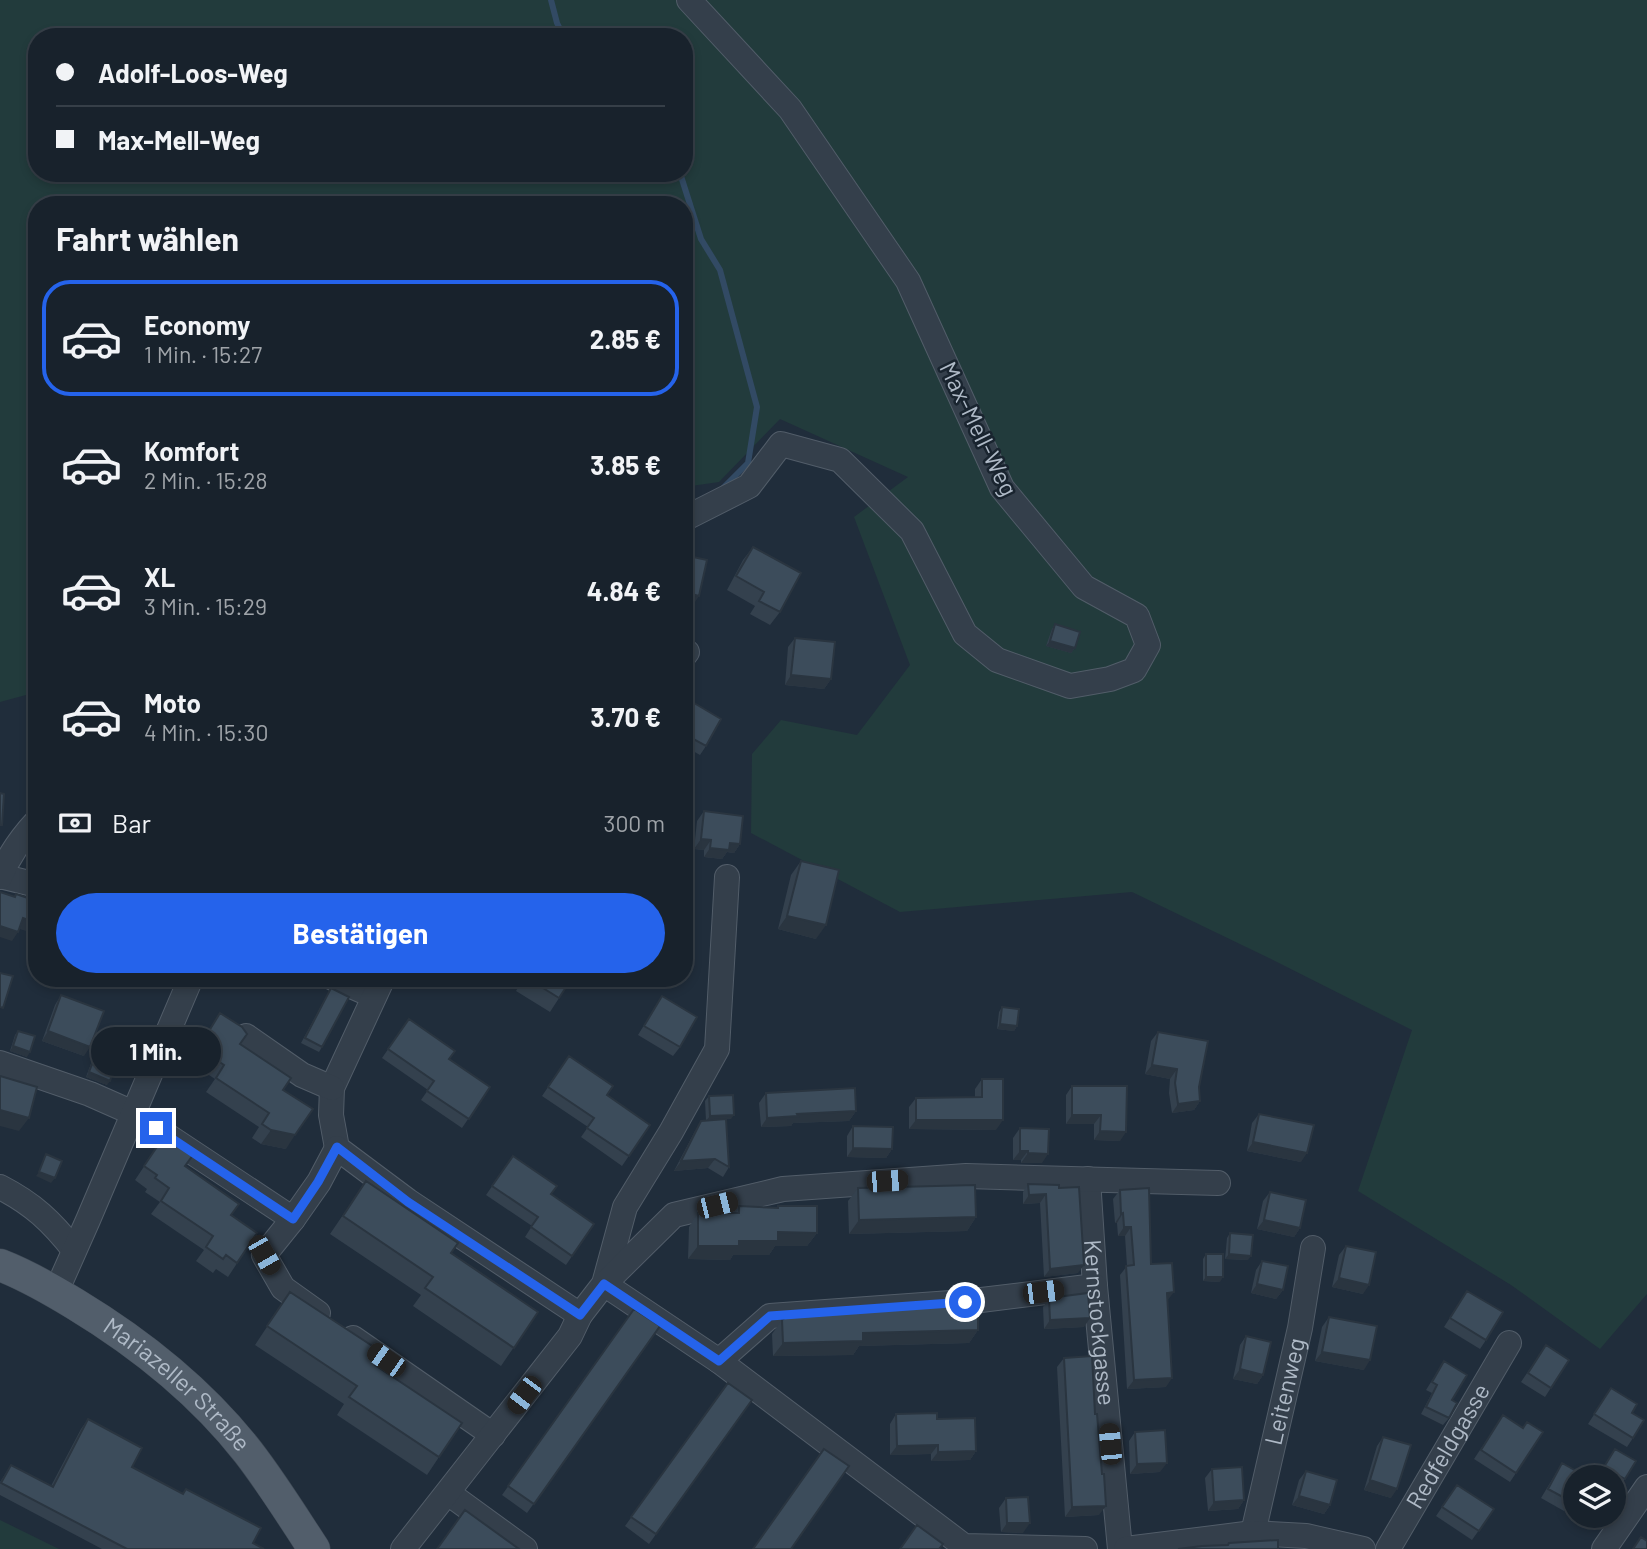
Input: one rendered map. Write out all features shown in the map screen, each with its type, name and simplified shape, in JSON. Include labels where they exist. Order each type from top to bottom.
[{"type":"main road","name":"Mariazeller Straße","points":[[0,1265],[55,1292],[102,1320],[172,1373],[248,1452],[314,1549]]},
{"type":"street","name":"Max-Mell-Weg","points":[[689,0],[790,109],[908,281],[1002,488],[1084,587],[1137,616],[1148,645],[1134,670],[1110,679],[1070,686],[997,660],[965,634],[912,531],[840,460],[781,443],[750,486],[693,514]]},
{"type":"street","points":[[28,832],[6,861],[0,877],[28,883]]},
{"type":"street","points":[[604,1284],[625,1207],[717,1049],[727,877]]},
{"type":"street","points":[[55,1292],[187,987]]},
{"type":"street","points":[[378,987],[332,1088],[331,1115],[337,1147],[293,1219],[264,1255],[283,1288],[493,1435]]},
{"type":"street","points":[[246,1036],[302,1075],[332,1088]]},
{"type":"street","points":[[0,1063],[90,1094],[133,1113],[293,1219]]},
{"type":"street","points":[[337,1147],[408,1202],[580,1315]]},
{"type":"street","points":[[403,1549],[570,1336],[580,1315],[604,1284],[674,1216],[783,1189],[966,1176],[1219,1183]]},
{"type":"street","name":"Kernstockgasse","points":[[1088,1179],[1095,1286],[1120,1549]]},
{"type":"street","points":[[0,1187],[28,1203],[55,1225],[74,1250]]},
{"type":"street","name":"Leitenweg","points":[[1253,1533],[1300,1328],[1313,1248]]},
{"type":"street","points":[[604,1284],[719,1361],[963,1548],[1084,1549]]},
{"type":"street","points":[[719,1361],[770,1316],[965,1302],[1095,1286]]},
{"type":"street","name":"Redfeldgasse","points":[[1388,1549],[1509,1343]]},
{"type":"street","points":[[1604,1549],[1647,1487]]},
{"type":"street","points":[[448,1493],[526,1549]]},
{"type":"street","points":[[1126,1549],[1253,1533],[1307,1536],[1363,1549]]},
{"type":"green space","points":[[0,0],[1647,0],[1647,1294],[1600,1349],[1511,1285],[1358,1191],[1412,1030],[1132,892],[900,912],[751,833],[752,754],[781,720],[857,735],[910,665],[854,517],[908,477],[780,419],[719,482],[693,486],[693,196],[28,196],[28,694],[0,702]]},
{"type":"green space","points":[[0,1520],[59,1549],[0,1549]]},
{"type":"building","points":[[753,547],[801,573],[780,612],[759,601],[764,592],[736,576]]},
{"type":"building","points":[[693,557],[707,560],[699,596],[693,594]]},
{"type":"building","points":[[1055,624],[1080,632],[1075,648],[1050,641]]},
{"type":"building","points":[[795,638],[835,642],[831,679],[791,675]]},
{"type":"building","points":[[693,702],[721,719],[706,746],[693,739]]},
{"type":"building","points":[[0,793],[4,794],[2,825],[0,825]]},
{"type":"building","points":[[704,811],[743,816],[740,844],[730,843],[729,850],[710,848],[711,840],[701,839]]},
{"type":"building","points":[[801,861],[839,870],[826,925],[787,916]]},
{"type":"building","points":[[0,892],[28,898],[28,920],[23,918],[18,932],[0,926]]},
{"type":"building","points":[[0,973],[13,976],[3,1008],[0,1007]]},
{"type":"building","points":[[541,987],[566,987],[559,998]]},
{"type":"building","points":[[331,988],[349,997],[322,1047],[305,1038]]},
{"type":"building","points":[[61,995],[104,1011],[90,1047],[48,1031]]},
{"type":"building","points":[[662,996],[697,1017],[680,1047],[644,1026]]},
{"type":"building","points":[[1002,1007],[1019,1009],[1017,1026],[1000,1024]]},
{"type":"building","points":[[220,1013],[242,1027],[247,1034],[240,1044],[291,1078],[283,1090],[313,1109],[295,1135],[271,1130],[262,1124],[269,1113],[216,1078],[224,1065],[209,1055],[212,1051],[201,1044]]},
{"type":"building","points":[[409,1019],[455,1051],[449,1059],[490,1087],[469,1119],[427,1091],[434,1081],[388,1049]]},
{"type":"building","points":[[18,1031],[35,1036],[30,1052],[13,1046]]},
{"type":"building","points":[[1158,1032],[1208,1041],[1199,1087],[1200,1101],[1178,1104],[1175,1083],[1177,1069],[1152,1065]]},
{"type":"building","points":[[99,1046],[120,1053],[110,1081],[89,1072]]},
{"type":"building","points":[[569,1056],[613,1086],[607,1095],[650,1125],[629,1156],[587,1128],[594,1118],[548,1087]]},
{"type":"building","points":[[0,1076],[37,1087],[29,1118],[0,1110]]},
{"type":"building","points":[[982,1079],[1003,1079],[1003,1120],[916,1120],[916,1098],[982,1097]]},
{"type":"building","points":[[1072,1086],[1127,1086],[1126,1132],[1100,1131],[1101,1115],[1072,1115]]},
{"type":"building","points":[[855,1088],[856,1111],[767,1118],[766,1093]]},
{"type":"building","points":[[733,1095],[734,1115],[710,1116],[709,1096]]},
{"type":"building","points":[[1259,1114],[1314,1125],[1307,1153],[1253,1142]]},
{"type":"building","points":[[726,1119],[729,1167],[715,1159],[681,1161],[701,1121]]},
{"type":"building","points":[[853,1126],[893,1127],[892,1149],[853,1148]]},
{"type":"building","points":[[1020,1128],[1049,1129],[1048,1154],[1020,1151]]},
{"type":"building","points":[[165,1135],[193,1155],[185,1166],[239,1204],[231,1215],[257,1233],[237,1263],[226,1255],[223,1259],[206,1247],[213,1236],[161,1201],[169,1188],[144,1166]]},
{"type":"building","points":[[46,1154],[62,1161],[55,1178],[39,1172]]},
{"type":"building","points":[[513,1156],[557,1186],[551,1194],[594,1224],[572,1256],[531,1227],[538,1217],[492,1186]]},
{"type":"building","points":[[366,1181],[458,1243],[451,1253],[538,1312],[514,1348],[425,1288],[433,1277],[343,1216]]},
{"type":"building","points":[[1028,1184],[1059,1185],[1059,1188],[1079,1187],[1084,1265],[1050,1269],[1046,1194],[1029,1195]]},
{"type":"building","points":[[975,1185],[976,1217],[859,1220],[858,1188]]},
{"type":"building","points":[[1149,1188],[1151,1264],[1172,1263],[1174,1292],[1167,1293],[1172,1378],[1134,1380],[1126,1266],[1134,1265],[1131,1227],[1124,1227],[1120,1190]]},
{"type":"building","points":[[1270,1192],[1306,1200],[1300,1228],[1264,1220]]},
{"type":"building","points":[[739,1206],[817,1206],[817,1233],[778,1232],[778,1241],[739,1241],[739,1246],[698,1246],[698,1213],[739,1213]]},
{"type":"building","points":[[1230,1233],[1253,1235],[1251,1256],[1229,1254]]},
{"type":"building","points":[[1346,1246],[1376,1252],[1369,1285],[1339,1278]]},
{"type":"building","points":[[1206,1254],[1223,1254],[1223,1277],[1206,1277]]},
{"type":"building","points":[[1262,1261],[1288,1266],[1283,1290],[1257,1284]]},
{"type":"building","points":[[1467,1291],[1503,1312],[1486,1340],[1450,1318]]},
{"type":"building","points":[[290,1292],[383,1353],[375,1365],[462,1423],[439,1457],[349,1397],[357,1386],[267,1326]]},
{"type":"building","points":[[1088,1293],[1090,1318],[1050,1320],[1049,1298]]},
{"type":"building","points":[[978,1303],[978,1330],[863,1333],[863,1341],[783,1343],[782,1320],[786,1317]]},
{"type":"building","points":[[634,1309],[660,1326],[534,1504],[508,1486]]},
{"type":"building","points":[[1329,1317],[1377,1326],[1370,1360],[1322,1352]]},
{"type":"building","points":[[1246,1336],[1271,1342],[1263,1375],[1240,1369]]},
{"type":"building","points":[[1546,1345],[1569,1360],[1551,1388],[1528,1373]]},
{"type":"building","points":[[1092,1356],[1095,1414],[1106,1506],[1072,1507],[1064,1358]]},
{"type":"building","points":[[1444,1361],[1467,1375],[1452,1400],[1457,1403],[1449,1418],[1426,1407],[1437,1385],[1432,1382]]},
{"type":"building","points":[[728,1383],[752,1400],[656,1534],[631,1517]]},
{"type":"building","points":[[1611,1388],[1637,1404],[1632,1413],[1644,1420],[1633,1438],[1594,1414]]},
{"type":"building","points":[[937,1413],[937,1419],[975,1418],[976,1451],[938,1452],[938,1445],[897,1446],[896,1414]]},
{"type":"building","points":[[1503,1415],[1523,1428],[1527,1422],[1543,1432],[1516,1473],[1481,1450]]},
{"type":"building","points":[[88,1419],[142,1448],[132,1467],[183,1494],[186,1489],[261,1528],[253,1543],[264,1549],[127,1549],[1,1483],[11,1465],[53,1487]]},
{"type":"building","points":[[1165,1430],[1167,1463],[1137,1464],[1135,1432]]},
{"type":"building","points":[[1383,1437],[1411,1445],[1397,1489],[1370,1480]]},
{"type":"building","points":[[824,1449],[849,1466],[791,1549],[753,1549]]},
{"type":"building","points":[[1615,1449],[1636,1461],[1626,1477],[1626,1465],[1605,1465]]},
{"type":"building","points":[[1562,1463],[1566,1465],[1563,1465],[1563,1497],[1548,1489]]},
{"type":"building","points":[[1242,1467],[1244,1500],[1214,1502],[1212,1469]]},
{"type":"building","points":[[1306,1471],[1337,1480],[1330,1505],[1299,1496]]},
{"type":"building","points":[[1457,1485],[1494,1509],[1479,1531],[1442,1507]]},
{"type":"building","points":[[1028,1497],[1030,1523],[1007,1523],[1006,1498]]},
{"type":"building","points":[[465,1510],[519,1549],[437,1549]]},
{"type":"building","points":[[917,1525],[943,1544],[939,1549],[900,1549]]},
{"type":"building","points":[[1641,1537],[1647,1541],[1647,1549],[1633,1549]]},
{"type":"building","points":[[1278,1540],[1278,1549],[1178,1549],[1229,1543]]},
{"type":"waterway","points":[[551,0],[560,28]]},
{"type":"waterway","points":[[683,182],[687,196]]},
{"type":"waterway","points":[[693,214],[701,239],[720,270],[757,407],[748,463],[722,489]]},
{"type":"route","points":[[156,1128],[293,1219],[337,1147],[408,1202],[580,1315],[604,1284],[719,1361],[770,1316],[965,1302]]}]
